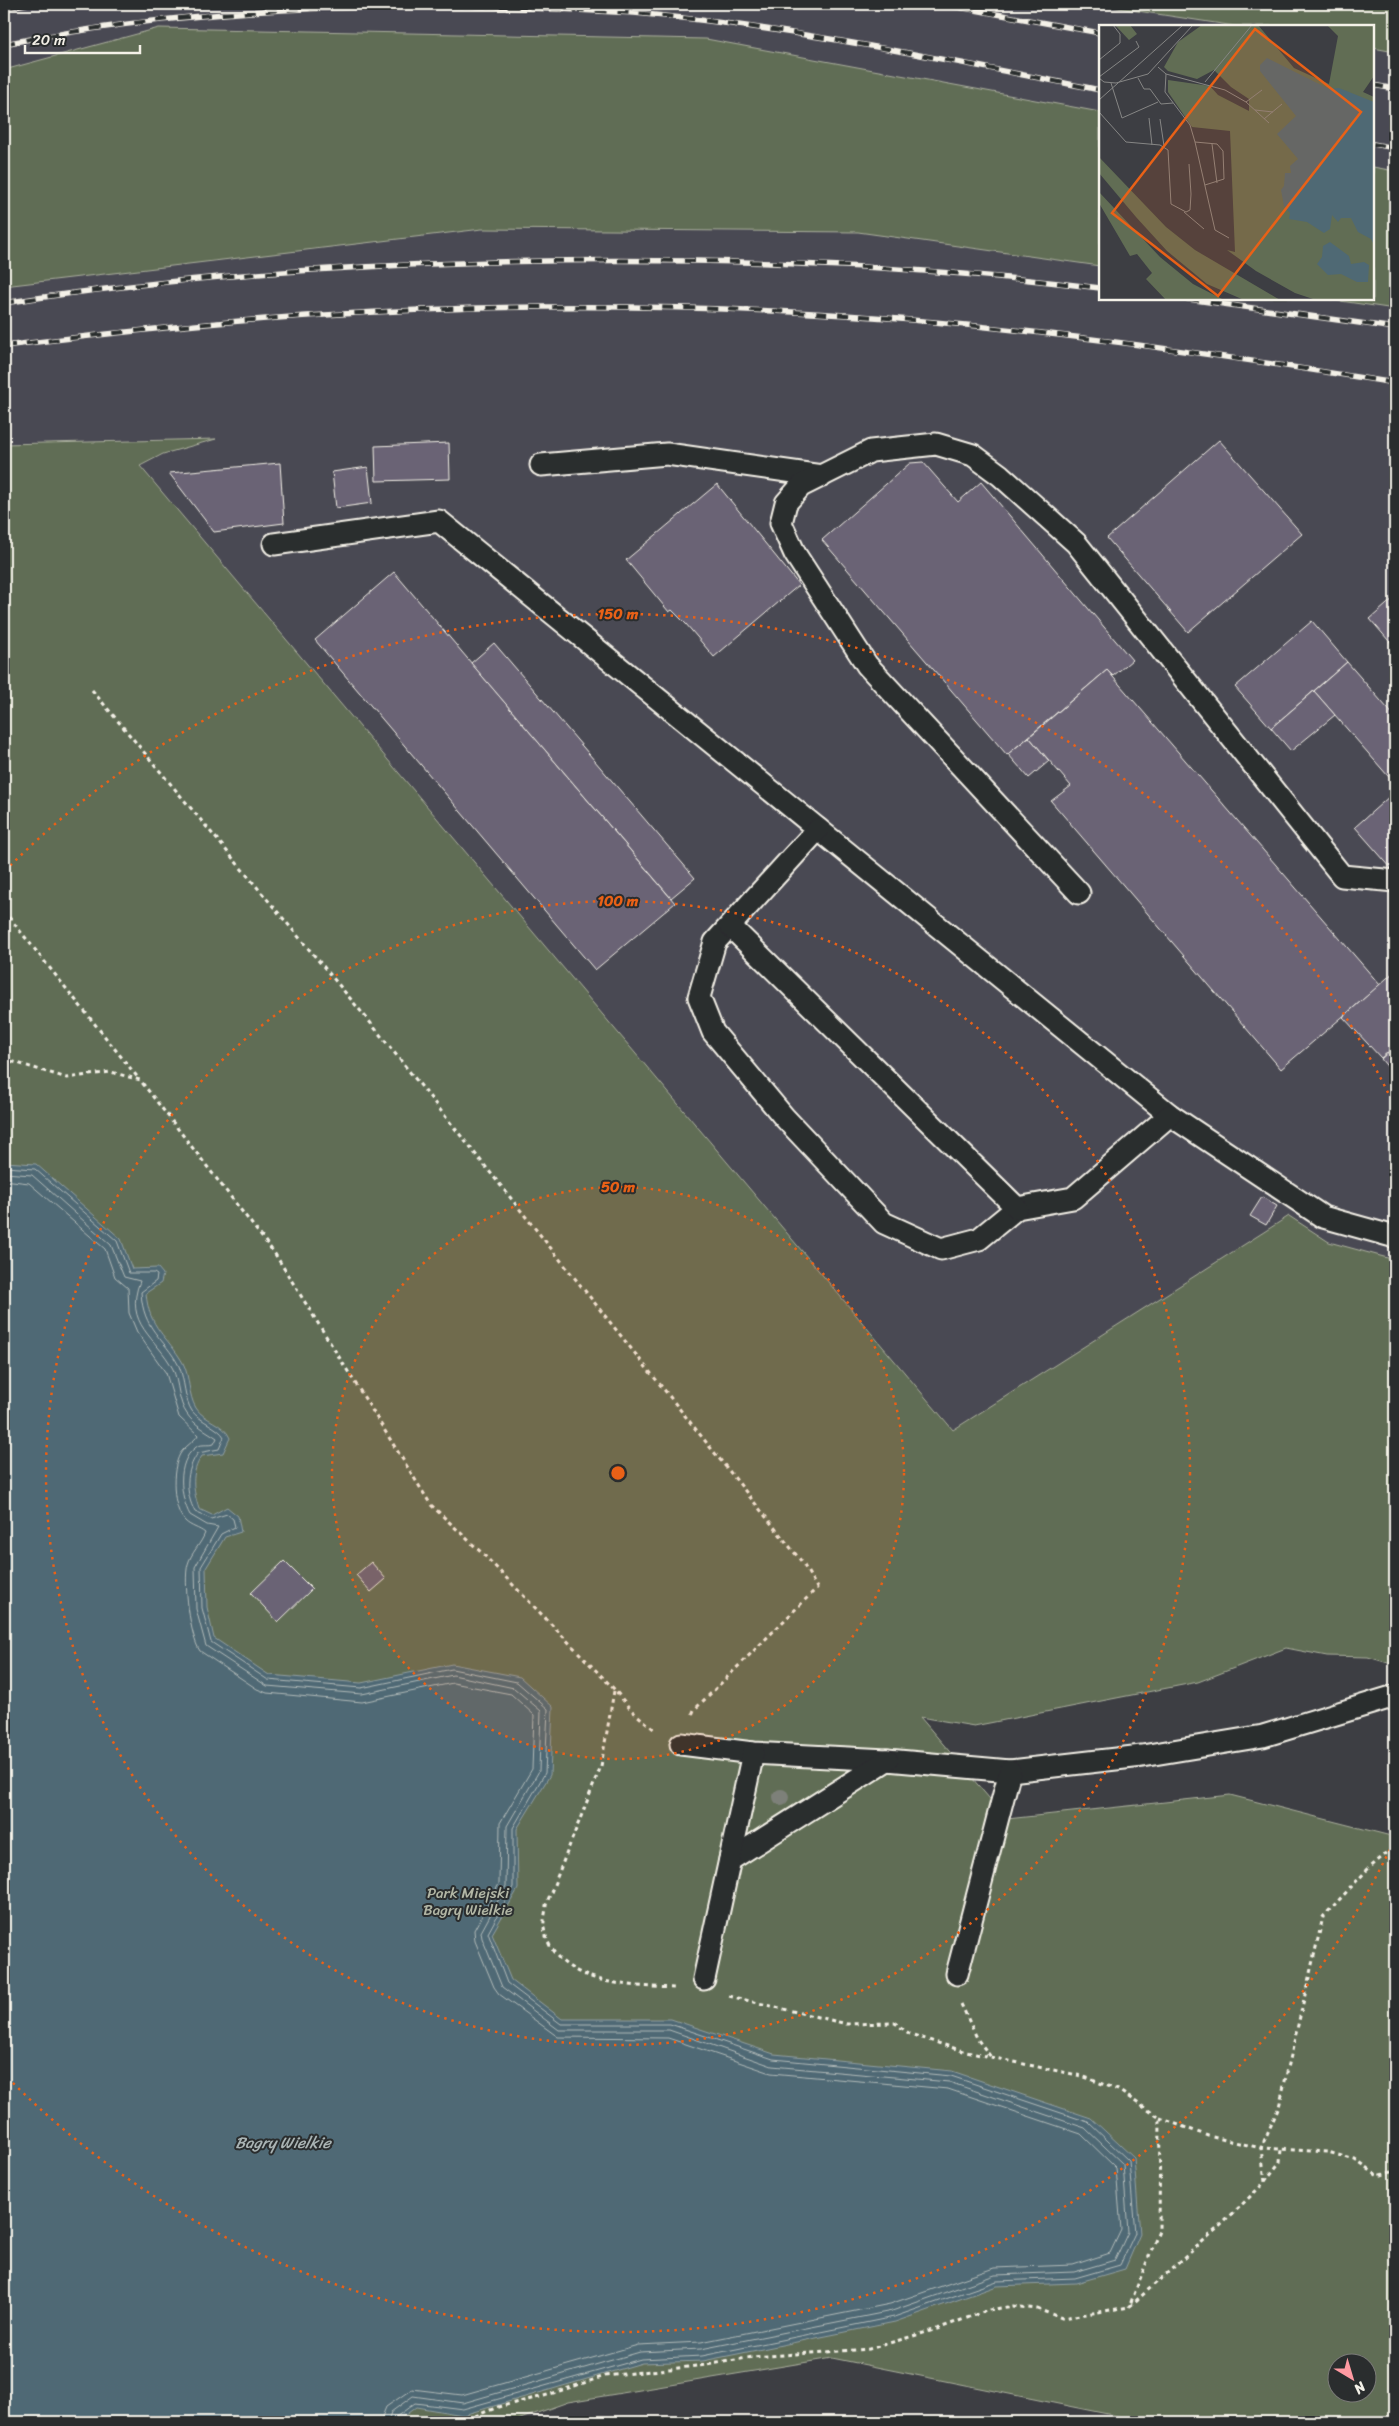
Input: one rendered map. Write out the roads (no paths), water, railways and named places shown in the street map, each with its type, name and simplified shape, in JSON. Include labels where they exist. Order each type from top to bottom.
[{"type":"lane","points":[[1079,894],[867,665],[795,554],[781,523],[786,503],[801,486],[872,450],[936,444],[973,455],[1000,475],[1076,543],[1342,876],[1395,881]]},
{"type":"lane","points":[[541,465],[666,454],[822,476]]},
{"type":"lane","points":[[274,544],[439,521],[1170,1115],[1323,1217],[1395,1237]]},
{"type":"lane","points":[[818,829],[715,942],[699,997],[713,1032],[784,1118],[884,1223],[941,1250],[979,1239],[1017,1208],[1073,1198],[1170,1115]]},
{"type":"lane","points":[[730,926],[1017,1208]]},
{"type":"lane","points":[[681,1744],[753,1752],[887,1760],[1010,1771],[1142,1756],[1263,1736],[1395,1696]]},
{"type":"lane","points":[[704,1980],[753,1752]]},
{"type":"lane","points":[[730,1860],[887,1760]]},
{"type":"lane","points":[[957,1974],[1010,1771]]},
{"type":"water","name":"Bagry Wielkie","points":[[4,1162],[36,1164],[121,1239],[132,1269],[158,1268],[163,1274],[161,1283],[146,1293],[151,1315],[155,1324],[183,1363],[196,1408],[204,1416],[219,1425],[230,1438],[223,1453],[202,1456],[194,1475],[195,1495],[199,1509],[212,1515],[227,1507],[238,1516],[241,1532],[225,1537],[206,1568],[207,1607],[214,1638],[269,1675],[361,1683],[452,1664],[520,1677],[553,1707],[550,1775],[517,1829],[518,1889],[492,1934],[511,1980],[562,2019],[671,2019],[774,2054],[952,2071],[1091,2118],[1134,2158],[1140,2234],[1125,2269],[1076,2283],[997,2286],[895,2322],[703,2361],[642,2363],[463,2415],[416,2407],[396,2422],[4,2422]]},
{"type":"railway","points":[[4,8],[26,4]]},
{"type":"railway","points":[[942,4],[1099,33]]},
{"type":"railway","points":[[4,44],[82,30],[160,20],[239,13],[397,6],[555,9],[634,13],[751,27],[926,56],[1099,90]]},
{"type":"railway","points":[[1374,85],[1395,89]]},
{"type":"railway","points":[[1374,144],[1395,148]]},
{"type":"railway","points":[[4,303],[187,280],[310,270],[494,262],[722,261],[873,267],[1099,288]]},
{"type":"railway","points":[[1195,300],[1395,328]]},
{"type":"railway","points":[[4,346],[205,324],[390,311],[520,307],[650,307],[845,315],[1052,334],[1190,352],[1395,383]]},
{"type":"park label","name":"Park Miejski Bagry Wielkie","points":[[468,1902]]}]
